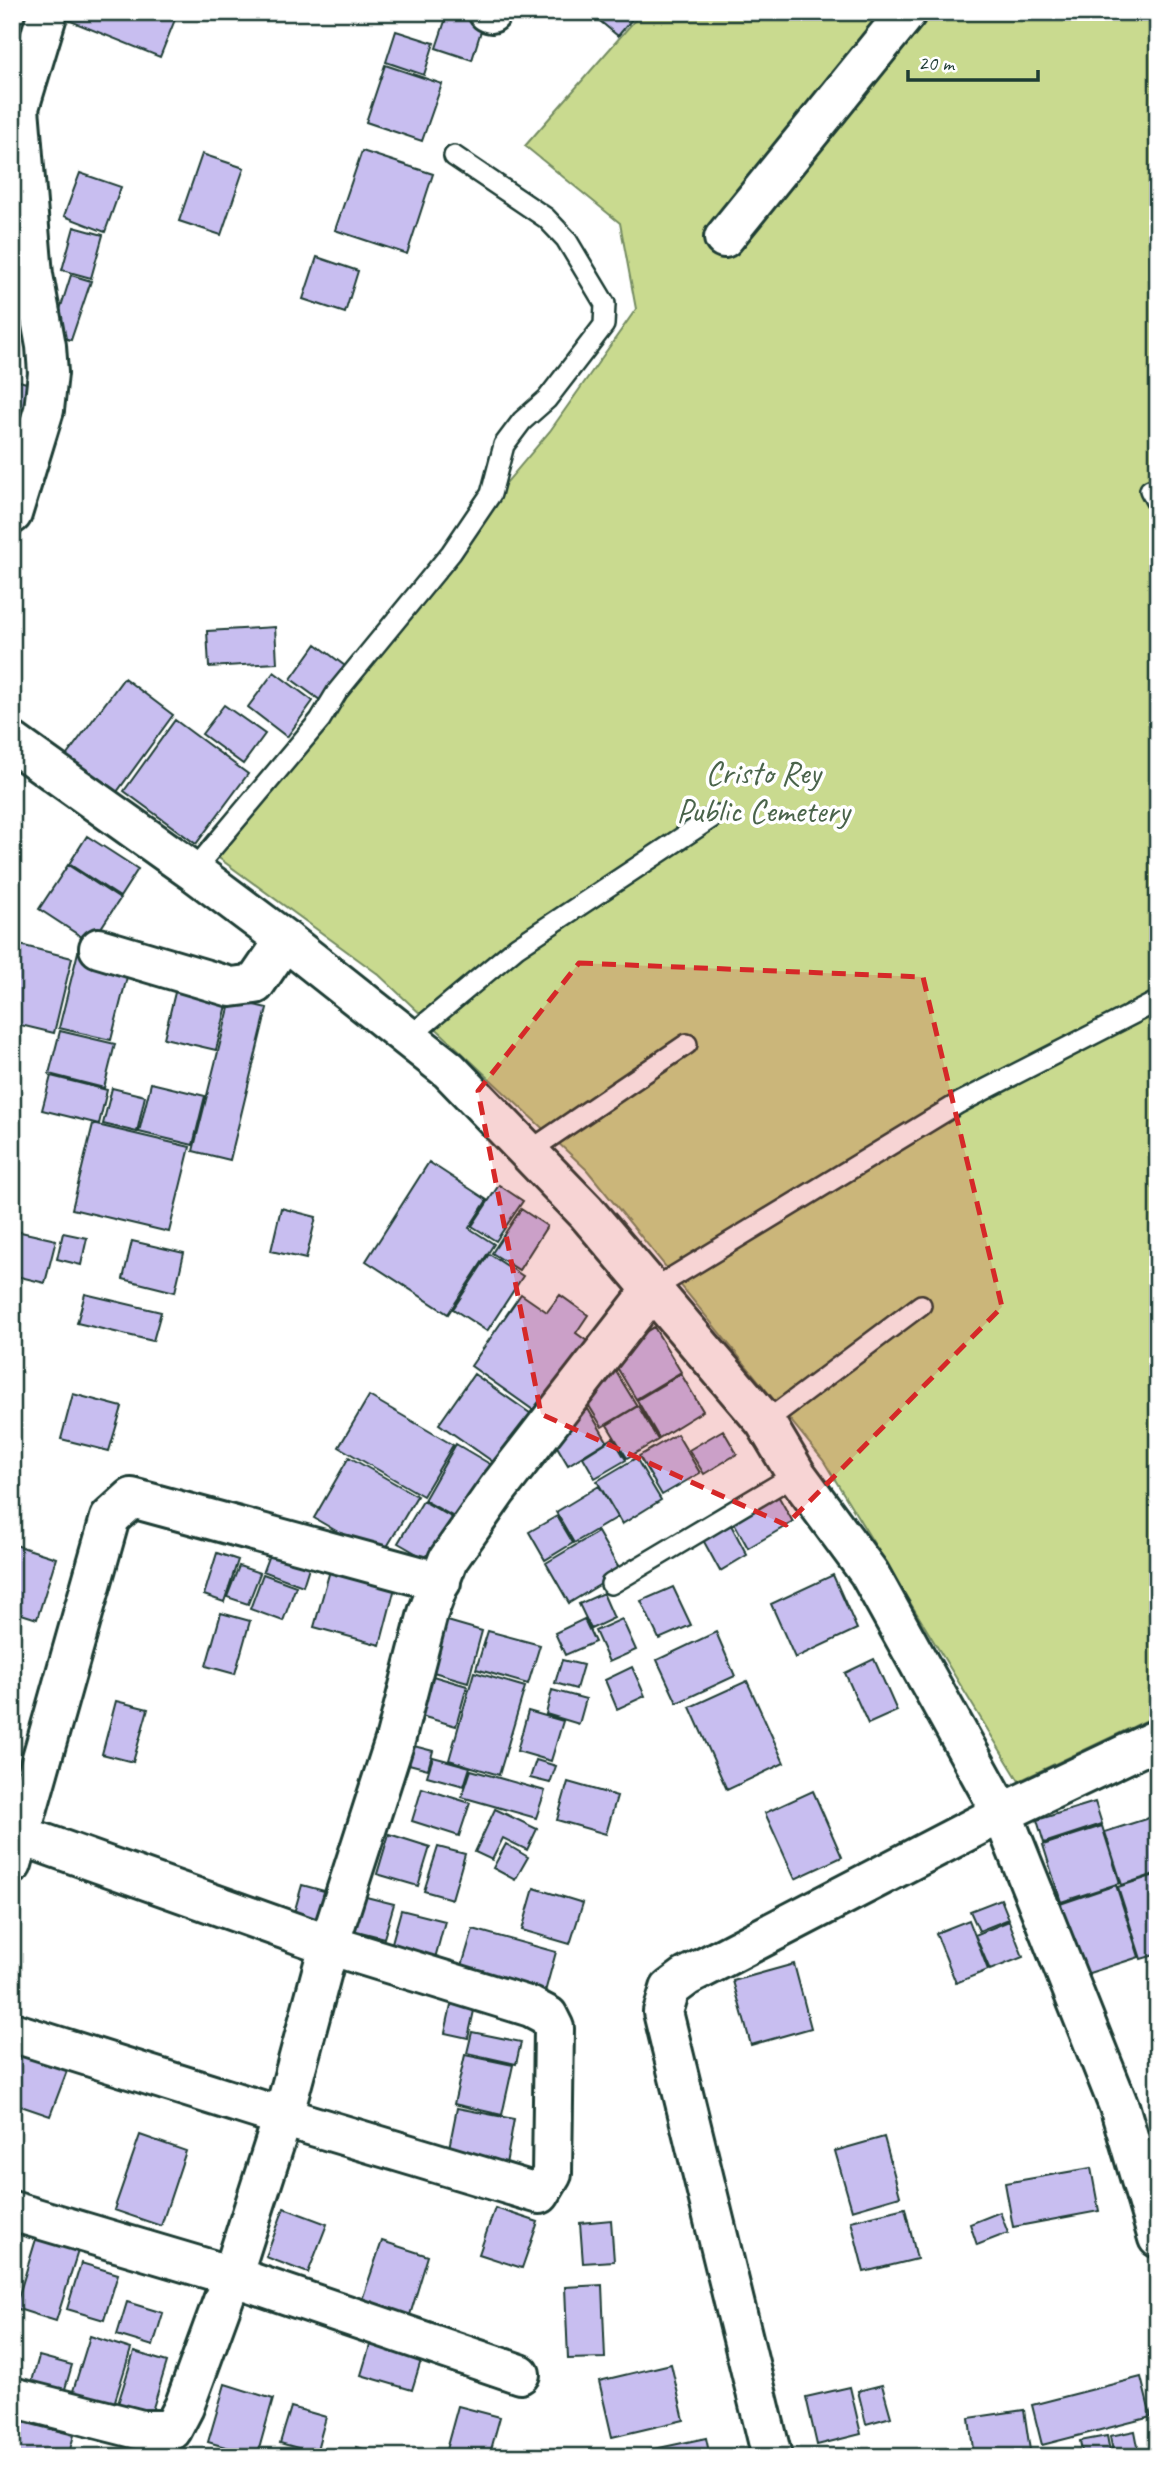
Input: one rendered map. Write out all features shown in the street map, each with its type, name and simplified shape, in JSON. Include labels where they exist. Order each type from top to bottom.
[{"type":"street","points":[[12,514],[44,410],[48,373],[46,346],[33,275],[16,108],[48,12]]},
{"type":"street","points":[[724,238],[907,12]]},
{"type":"street","points":[[12,742],[285,940],[449,1070],[586,1212],[765,1422],[796,1474],[869,1573],[1002,1812],[1120,2109],[1158,2238]]},
{"type":"street","points":[[99,948],[231,987],[243,987],[255,984],[285,940]]},
{"type":"street","points":[[12,2397],[142,2430],[172,2430],[184,2407],[232,2276],[283,2117],[329,1945],[396,1737],[428,1613],[449,1560],[497,1490],[653,1289]]},
{"type":"street","points":[[12,2032],[540,2194],[546,2188],[552,2174],[554,2028],[548,2016],[531,2007],[16,1849],[110,1518],[132,1498],[440,1582]]},
{"type":"street","points":[[772,2457],[663,2012],[670,1989],[698,1971],[1002,1812],[1158,1739]]},
{"type":"street","points":[[12,2211],[232,2276],[520,2374]]},
{"type":"lane","points":[[192,871],[320,720],[337,692],[451,553],[491,494],[504,445],[522,421],[547,399],[604,325],[605,304],[566,239],[546,218],[454,156]]},
{"type":"lane","points":[[408,1037],[517,947],[716,815]]},
{"type":"lane","points":[[653,1289],[959,1103],[1158,1001]]},
{"type":"lane","points":[[528,1152],[687,1044]]},
{"type":"lane","points":[[765,1422],[921,1305]]},
{"type":"lane","points":[[611,1584],[796,1474]]},
{"type":"highlighted area","points":[[579,963],[923,977],[1002,1307],[786,1525],[541,1414],[478,1091]]},
{"type":"green space","name":"Cristo Rey Public Cemetery","points":[[642,12],[1158,12],[1158,1715],[1019,1781],[823,1460],[587,1170],[378,974],[201,845],[550,431],[636,309],[620,223],[525,146]]},
{"type":"building","points":[[70,12],[178,12],[160,57],[68,20]]},
{"type":"building","points":[[448,12],[460,12],[484,21],[472,60],[436,48]]},
{"type":"building","points":[[589,12],[638,12],[618,36]]},
{"type":"building","points":[[396,31],[434,43],[424,75],[386,62]]},
{"type":"building","points":[[385,65],[442,84],[422,141],[366,122]]},
{"type":"building","points":[[362,151],[433,174],[407,254],[335,230]]},
{"type":"building","points":[[202,154],[244,168],[221,235],[179,221]]},
{"type":"building","points":[[80,173],[121,187],[105,232],[64,216]]},
{"type":"building","points":[[74,227],[103,235],[91,278],[62,270]]},
{"type":"building","points":[[317,257],[358,271],[345,313],[303,299]]},
{"type":"building","points":[[71,275],[91,281],[71,340],[52,335]]},
{"type":"building","points":[[12,379],[30,384],[23,412],[12,409]]},
{"type":"building","points":[[275,627],[277,663],[209,667],[207,631]]},
{"type":"building","points":[[316,644],[345,666],[320,700],[291,679]]},
{"type":"building","points":[[274,672],[313,701],[287,737],[248,707]]},
{"type":"building","points":[[124,678],[173,715],[114,796],[64,759]]},
{"type":"building","points":[[224,705],[265,734],[243,764],[202,734]]},
{"type":"building","points":[[175,720],[248,774],[196,844],[124,791]]},
{"type":"building","points":[[87,836],[138,869],[120,897],[69,864]]},
{"type":"building","points":[[68,865],[120,899],[91,943],[39,909]]},
{"type":"building","points":[[16,944],[72,958],[54,1033],[12,1023],[12,958]]},
{"type":"building","points":[[78,952],[130,965],[111,1040],[59,1028]]},
{"type":"building","points":[[177,984],[229,997],[216,1050],[164,1038]]},
{"type":"building","points":[[231,1000],[267,1008],[230,1160],[193,1151]]},
{"type":"building","points":[[60,1031],[115,1044],[104,1088],[49,1074]]},
{"type":"building","points":[[51,1076],[107,1090],[99,1124],[42,1110]]},
{"type":"building","points":[[151,1083],[205,1096],[193,1145],[139,1132]]},
{"type":"building","points":[[112,1088],[145,1096],[137,1132],[103,1124]]},
{"type":"building","points":[[93,1124],[190,1147],[169,1232],[72,1209]]},
{"type":"building","points":[[429,1162],[487,1200],[469,1228],[494,1244],[448,1314],[366,1261]]},
{"type":"building","points":[[499,1185],[523,1201],[496,1241],[472,1226]]},
{"type":"building","points":[[281,1208],[316,1217],[306,1259],[271,1251]]},
{"type":"building","points":[[521,1209],[547,1226],[519,1270],[492,1253]]},
{"type":"building","points":[[12,1230],[56,1240],[45,1283],[12,1275]]},
{"type":"building","points":[[63,1233],[87,1238],[81,1265],[57,1259]]},
{"type":"building","points":[[132,1241],[184,1253],[175,1292],[123,1279]]},
{"type":"building","points":[[489,1254],[523,1276],[487,1331],[453,1309]]},
{"type":"building","points":[[85,1294],[161,1312],[153,1341],[77,1323]]},
{"type":"building","points":[[521,1294],[547,1312],[560,1295],[588,1315],[576,1333],[587,1341],[536,1412],[471,1366]]},
{"type":"building","points":[[654,1327],[681,1372],[636,1399],[609,1354]]},
{"type":"building","points":[[615,1370],[637,1406],[602,1427],[580,1391]]},
{"type":"building","points":[[474,1374],[537,1418],[502,1468],[439,1424]]},
{"type":"building","points":[[681,1374],[703,1411],[659,1438],[637,1400]]},
{"type":"building","points":[[73,1394],[122,1407],[109,1451],[61,1439]]},
{"type":"building","points":[[369,1396],[453,1445],[423,1496],[339,1447]]},
{"type":"building","points":[[638,1406],[658,1440],[627,1458],[607,1425]]},
{"type":"building","points":[[588,1409],[607,1441],[568,1465],[549,1433]]},
{"type":"building","points":[[723,1430],[737,1454],[704,1474],[689,1450]]},
{"type":"building","points":[[677,1434],[700,1473],[662,1495],[639,1456]]},
{"type":"building","points":[[613,1438],[626,1460],[595,1478],[583,1457]]},
{"type":"building","points":[[456,1444],[495,1467],[463,1522],[424,1500]]},
{"type":"building","points":[[349,1457],[417,1496],[381,1557],[314,1518]]},
{"type":"building","points":[[636,1458],[661,1500],[622,1524],[597,1481]]},
{"type":"building","points":[[599,1486],[618,1517],[574,1543],[556,1512]]},
{"type":"building","points":[[776,1492],[793,1522],[748,1548],[731,1517]]},
{"type":"building","points":[[423,1501],[458,1521],[433,1563],[398,1543]]},
{"type":"building","points":[[557,1516],[573,1543],[545,1560],[529,1532]]},
{"type":"building","points":[[731,1525],[747,1555],[720,1571],[703,1540]]},
{"type":"building","points":[[598,1532],[621,1572],[569,1603],[546,1563]]},
{"type":"building","points":[[12,1544],[56,1558],[37,1619],[12,1611]]},
{"type":"building","points":[[270,1552],[309,1567],[303,1586],[263,1571]]},
{"type":"building","points":[[217,1553],[238,1560],[224,1602],[204,1595]]},
{"type":"building","points":[[239,1566],[260,1573],[248,1604],[227,1597]]},
{"type":"building","points":[[331,1567],[396,1584],[380,1645],[314,1627]]},
{"type":"building","points":[[263,1574],[296,1586],[283,1621],[250,1609]]},
{"type":"building","points":[[833,1575],[857,1629],[795,1658],[771,1604]]},
{"type":"building","points":[[673,1587],[691,1625],[659,1639],[641,1601]]},
{"type":"building","points":[[603,1593],[614,1618],[591,1629],[579,1604]]},
{"type":"building","points":[[221,1613],[250,1621],[235,1674],[206,1666]]},
{"type":"building","points":[[437,1618],[482,1631],[468,1682],[423,1669]]},
{"type":"building","points":[[584,1619],[595,1642],[565,1655],[555,1633]]},
{"type":"building","points":[[622,1619],[636,1650],[609,1662],[595,1631]]},
{"type":"building","points":[[488,1631],[540,1645],[528,1684],[476,1669]]},
{"type":"building","points":[[716,1632],[735,1676],[677,1703],[657,1660]]},
{"type":"building","points":[[874,1659],[897,1711],[868,1724],[845,1673]]},
{"type":"building","points":[[562,1660],[583,1665],[576,1689],[555,1683]]},
{"type":"building","points":[[632,1667],[645,1696],[617,1709],[605,1680]]},
{"type":"building","points":[[419,1672],[467,1686],[456,1726],[407,1712]]},
{"type":"building","points":[[474,1672],[525,1687],[499,1775],[449,1760]]},
{"type":"building","points":[[747,1681],[784,1763],[727,1790],[690,1707]]},
{"type":"building","points":[[552,1690],[586,1699],[579,1724],[546,1714]]},
{"type":"building","points":[[116,1701],[148,1709],[133,1762],[102,1754]]},
{"type":"building","points":[[528,1711],[563,1721],[551,1761],[517,1751]]},
{"type":"building","points":[[410,1745],[433,1751],[428,1769],[405,1763]]},
{"type":"building","points":[[433,1757],[470,1767],[464,1786],[427,1776]]},
{"type":"building","points":[[536,1760],[556,1766],[550,1783],[530,1778]]},
{"type":"building","points":[[471,1770],[545,1791],[536,1818],[462,1797]]},
{"type":"building","points":[[568,1782],[617,1796],[606,1834],[557,1820]]},
{"type":"building","points":[[422,1788],[470,1803],[459,1836],[412,1821]]},
{"type":"building","points":[[813,1791],[842,1857],[795,1879],[765,1813]]},
{"type":"building","points":[[1095,1802],[1102,1824],[1044,1843],[1037,1820]]},
{"type":"building","points":[[495,1809],[537,1829],[527,1850],[503,1838],[492,1860],[475,1852]]},
{"type":"building","points":[[1158,1815],[1158,1873],[1122,1885],[1105,1832]]},
{"type":"building","points":[[1102,1826],[1120,1883],[1061,1902],[1043,1845]]},
{"type":"building","points":[[389,1834],[430,1847],[418,1886],[377,1874]]},
{"type":"building","points":[[506,1844],[528,1857],[515,1880],[493,1868]]},
{"type":"building","points":[[438,1847],[465,1854],[452,1899],[424,1891]]},
{"type":"building","points":[[1158,1874],[1158,1954],[1141,1959],[1118,1887]]},
{"type":"building","points":[[302,1885],[339,1895],[332,1923],[294,1913]]},
{"type":"building","points":[[1116,1885],[1139,1957],[1083,1975],[1060,1904]]},
{"type":"building","points":[[534,1888],[583,1903],[570,1944],[522,1930]]},
{"type":"building","points":[[362,1896],[394,1904],[384,1938],[353,1930]]},
{"type":"building","points":[[1001,1899],[1009,1919],[979,1931],[970,1911]]},
{"type":"building","points":[[401,1910],[445,1921],[434,1962],[390,1950]]},
{"type":"building","points":[[969,1920],[988,1970],[956,1983],[936,1933]]},
{"type":"building","points":[[1009,1921],[1023,1957],[990,1970],[975,1935]]},
{"type":"building","points":[[473,1929],[556,1952],[545,1992],[461,1969]]},
{"type":"building","points":[[794,1964],[811,2028],[751,2045],[733,1981]]},
{"type":"building","points":[[452,2001],[475,2006],[468,2038],[445,2033]]},
{"type":"building","points":[[472,2032],[521,2042],[516,2064],[467,2053]]},
{"type":"building","points":[[12,2048],[68,2068],[50,2116],[12,2103]]},
{"type":"building","points":[[465,2055],[513,2065],[502,2115],[454,2104]]},
{"type":"building","points":[[457,2108],[514,2119],[505,2170],[447,2158]]},
{"type":"building","points":[[140,2135],[186,2151],[161,2226],[114,2210]]},
{"type":"building","points":[[884,2137],[900,2196],[852,2210],[835,2151]]},
{"type":"building","points":[[1091,2168],[1099,2211],[1013,2227],[1005,2183]]},
{"type":"building","points":[[284,2208],[327,2224],[308,2273],[266,2257]]},
{"type":"building","points":[[495,2208],[538,2222],[522,2268],[479,2254]]},
{"type":"building","points":[[905,2208],[917,2259],[864,2272],[851,2221]]},
{"type":"building","points":[[1000,2212],[1008,2233],[977,2245],[970,2224]]},
{"type":"building","points":[[611,2220],[614,2261],[583,2263],[580,2223]]},
{"type":"building","points":[[40,2226],[82,2238],[56,2321],[15,2308]]},
{"type":"building","points":[[382,2241],[428,2256],[410,2315],[362,2300]]},
{"type":"building","points":[[81,2263],[118,2274],[104,2320],[67,2309]]},
{"type":"building","points":[[602,2285],[605,2358],[568,2359],[565,2287]]},
{"type":"building","points":[[127,2302],[163,2313],[153,2346],[117,2335]]},
{"type":"building","points":[[90,2336],[131,2349],[110,2417],[69,2404]]},
{"type":"building","points":[[371,2342],[422,2357],[412,2390],[361,2375]]},
{"type":"building","points":[[134,2352],[167,2362],[149,2421],[116,2410]]},
{"type":"building","points":[[39,2356],[72,2365],[60,2406],[28,2396]]},
{"type":"building","points":[[671,2364],[684,2420],[612,2437],[599,2381]]},
{"type":"building","points":[[1141,2377],[1151,2417],[1042,2445],[1032,2405]]},
{"type":"building","points":[[225,2384],[273,2399],[257,2456],[208,2442]]},
{"type":"building","points":[[882,2385],[891,2417],[866,2424],[858,2391]]},
{"type":"building","points":[[850,2387],[861,2434],[817,2445],[806,2397]]},
{"type":"building","points":[[458,2406],[500,2417],[489,2457],[444,2457]]},
{"type":"building","points":[[291,2407],[326,2417],[316,2453],[280,2443]]},
{"type":"building","points":[[1024,2410],[1031,2457],[974,2457],[969,2418]]},
{"type":"building","points":[[19,2421],[74,2435],[68,2457],[12,2457]]},
{"type":"building","points":[[1135,2431],[1140,2457],[1114,2457],[1110,2436]]},
{"type":"building","points":[[1107,2436],[1111,2457],[1083,2457],[1080,2441]]},
{"type":"building","points":[[706,2438],[710,2457],[641,2457],[640,2452]]},
{"type":"building","points":[[356,2447],[391,2457],[353,2457]]}]
